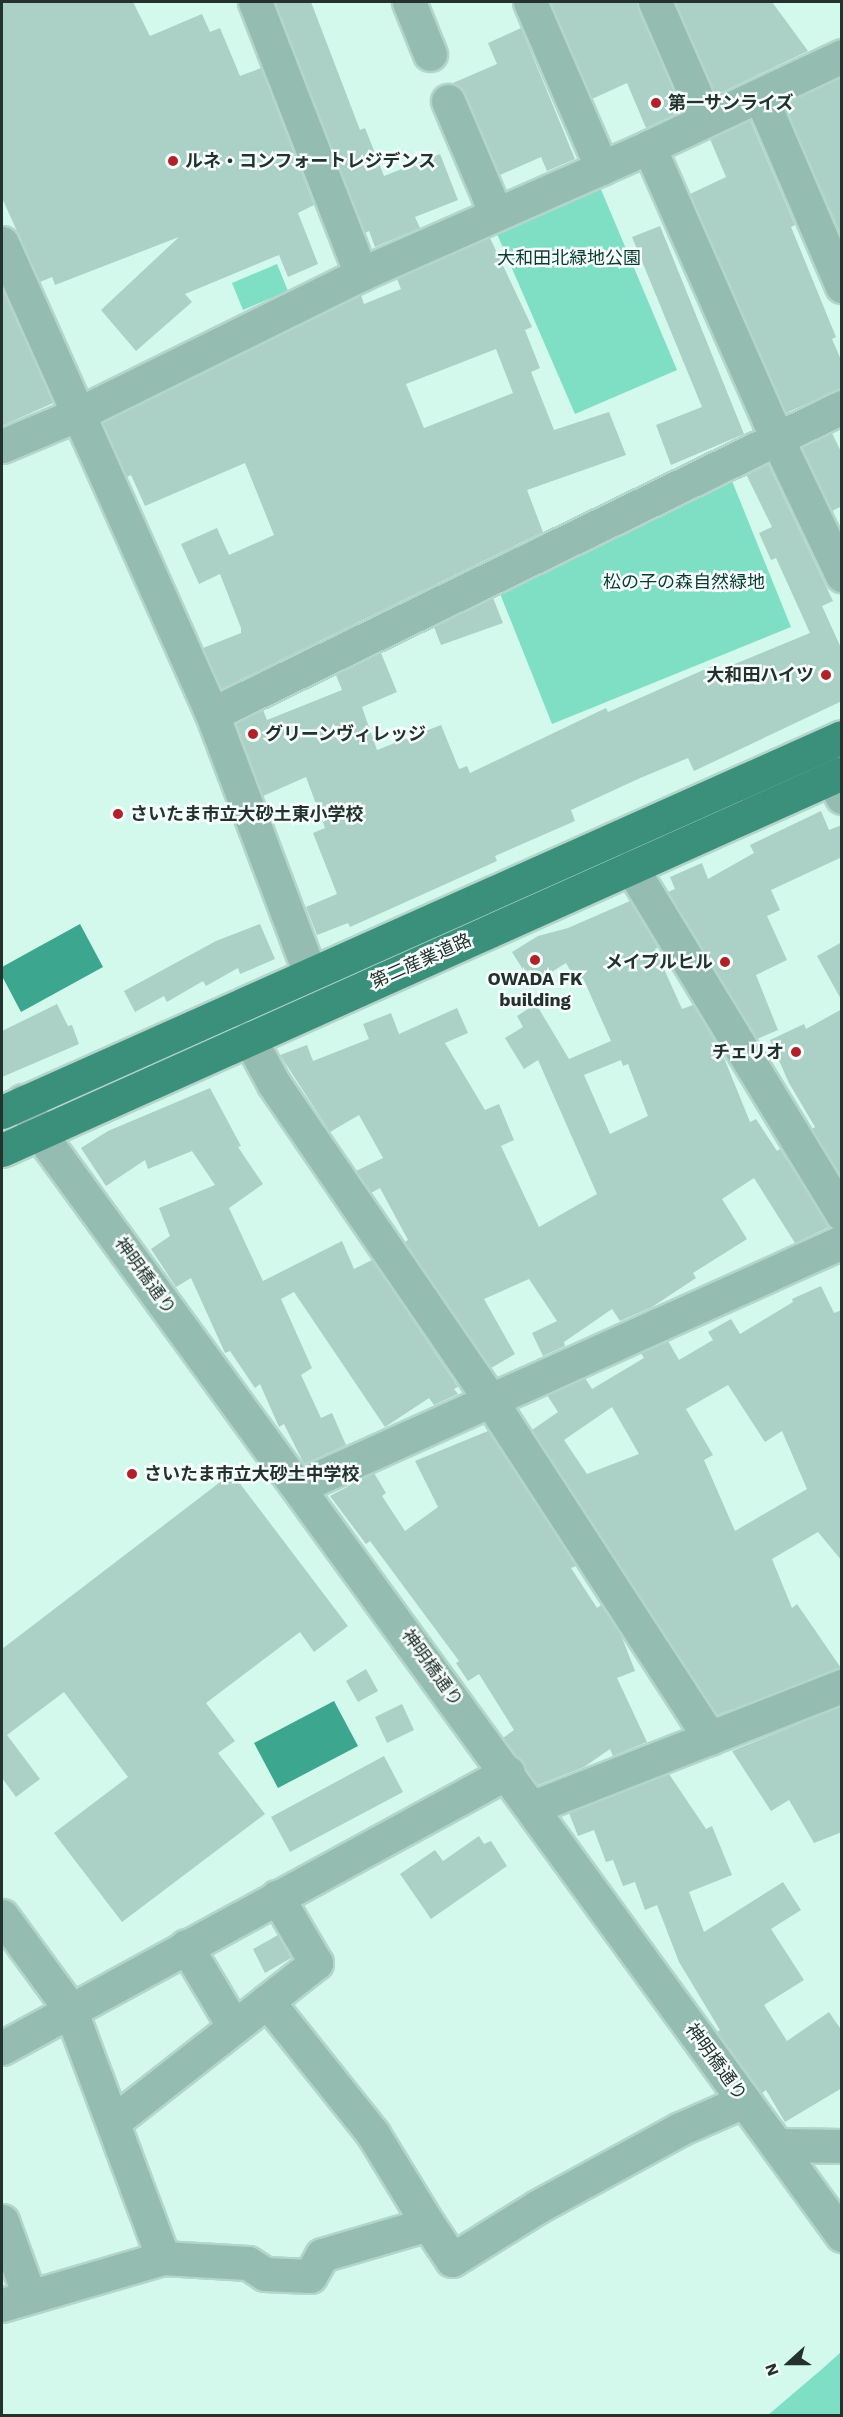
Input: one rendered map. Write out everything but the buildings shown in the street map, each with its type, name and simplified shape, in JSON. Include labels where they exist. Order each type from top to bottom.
[{"type":"main road","name":"第二産業道路","points":[[12,1107],[829,742]]},
{"type":"main road","name":"第二産業道路","points":[[2,1150],[38,1131],[631,867],[838,782]]},
{"type":"street","points":[[255,2],[362,274]]},
{"type":"street","points":[[409,2],[430,54]]},
{"type":"street","points":[[530,2],[602,168]]},
{"type":"street","points":[[655,2],[706,119]]},
{"type":"street","points":[[2,446],[78,414],[362,274],[649,147],[842,56]]},
{"type":"street","points":[[760,95],[842,286]]},
{"type":"street","points":[[448,100],[496,214]]},
{"type":"street","points":[[649,147],[777,439],[842,574]]},
{"type":"street","points":[[2,243],[11,286],[78,414],[212,714],[310,974]]},
{"type":"street","points":[[212,714],[842,407]]},
{"type":"street","points":[[829,742],[838,782]]},
{"type":"street","points":[[631,867],[842,1214]]},
{"type":"street","points":[[249,1038],[274,1084],[491,1401],[710,1738]]},
{"type":"street","name":"神明橋通り","points":[[12,1107],[38,1131],[300,1486],[842,2235]]},
{"type":"street","points":[[300,1486],[842,1242]]},
{"type":"street","points":[[533,1807],[842,1686]]},
{"type":"street","points":[[2,2048],[508,1772]]},
{"type":"street","points":[[113,2122],[316,1963],[277,1897]]},
{"type":"street","points":[[2,1916],[70,2009],[163,2258]]},
{"type":"street","points":[[186,1946],[234,2027]]},
{"type":"street","points":[[267,2001],[373,2134],[452,2260],[537,2207],[680,2128],[744,2101]]},
{"type":"street","points":[[777,2145],[842,2146]]},
{"type":"street","points":[[2,2221],[15,2300],[163,2258],[248,2263],[265,2274],[310,2276],[322,2255],[428,2224]]},
{"type":"green space","name":"大和田北緑地公園","points":[[597,180],[677,370],[575,414],[494,227]]},
{"type":"green space","points":[[277,264],[288,291],[243,310],[232,283]]},
{"type":"green space","name":"松の子の森自然緑地","points":[[728,471],[791,627],[552,724],[495,581]]},
{"type":"green space","points":[[841,2352],[841,2415],[768,2415],[822,2369]]},
{"type":"shaded area","points":[[80,924],[103,967],[21,1012],[2,976],[2,967]]},
{"type":"shaded area","points":[[334,1701],[358,1746],[278,1788],[254,1743]]},
{"type":"place","name":"第一サンライズ","points":[[656,103]]},
{"type":"place","name":"ルネ・コンフォートレジデンス","points":[[173,161]]},
{"type":"place","name":"大和田ハイツ","points":[[826,675]]},
{"type":"place","name":"グリーンヴィレッジ","points":[[253,734]]},
{"type":"place","name":"さいたま市立大砂土東小学校","points":[[118,814]]},
{"type":"place","name":"OWADA FK building","points":[[535,960]]},
{"type":"place","name":"メイプルヒル","points":[[725,962]]},
{"type":"place","name":"チェリオ","points":[[796,1052]]},
{"type":"place","name":"さいたま市立大砂土中学校","points":[[132,1474]]}]
